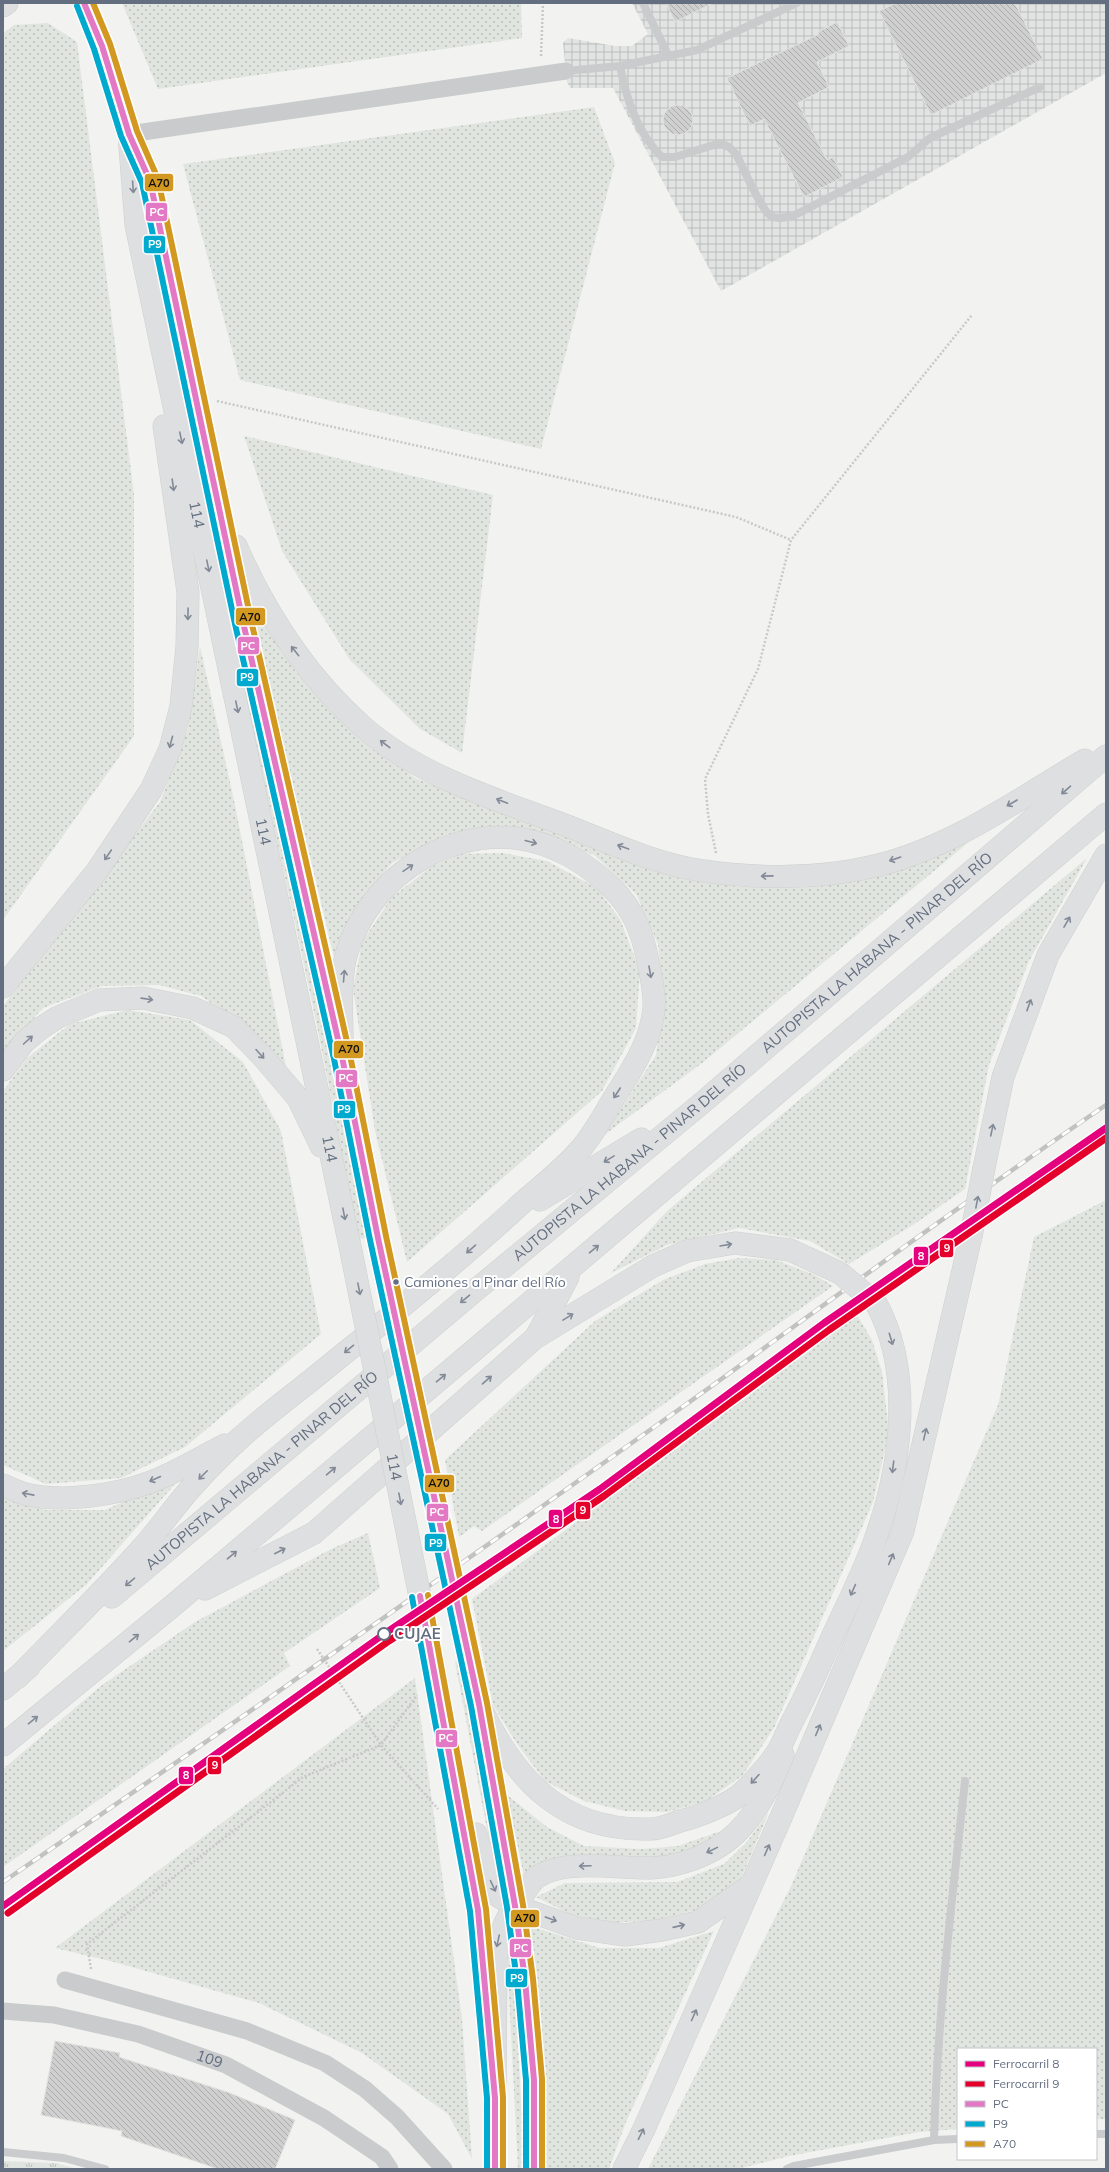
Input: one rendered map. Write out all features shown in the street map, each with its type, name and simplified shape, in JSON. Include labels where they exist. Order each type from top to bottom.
[{"type":"main road","points":[[3,6],[7,3]]},
{"type":"main road","name":"114","points":[[84,3],[102,46],[129,134],[150,181],[242,622],[342,1057],[378,1238],[479,1704],[514,1906],[525,1980],[534,2080],[534,2169]]},
{"type":"main road","name":"114","points":[[129,134],[136,224],[351,1251],[435,1672],[478,1910],[495,2098],[495,2169]]},
{"type":"main road","points":[[3,987],[97,871],[151,790],[170,749],[181,706],[187,647],[188,592],[136,224]]},
{"type":"main road","points":[[219,509],[255,588],[284,637],[334,699],[364,728],[396,752],[460,785],[660,861],[701,871],[752,876],[804,876],[842,872],[880,865],[923,850],[969,828],[1106,748]]},
{"type":"main road","name":"AUTOPISTA LA HABANA - PINAR DEL RÍO","points":[[10,1683],[483,1284],[702,1103],[1106,756]]},
{"type":"main road","points":[[3,1745],[170,1608],[1106,814]]},
{"type":"main road","points":[[10,1683],[145,1546],[190,1489],[241,1438],[500,1224],[580,1150],[627,1077],[640,1054],[649,1032],[654,1006],[647,956],[642,934],[632,911],[620,896],[592,870],[570,855],[533,842],[516,838],[500,838],[467,842],[439,849],[401,873],[377,894],[347,952],[343,976],[342,1057]]},
{"type":"main road","points":[[624,2169],[644,2129],[751,1886],[902,1531],[971,1236],[1003,1077],[1048,956],[1106,855]]},
{"type":"main road","points":[[3,1070],[24,1042],[41,1028],[58,1017],[99,1000],[143,998],[193,1008],[234,1027],[298,1098],[336,1178]]},
{"type":"main road","points":[[500,1224],[702,1103]]},
{"type":"main road","points":[[170,1608],[314,1533],[535,1338],[621,1284],[653,1266],[688,1251],[735,1243],[790,1250],[840,1272],[876,1303],[885,1319],[897,1358],[900,1419],[892,1477],[877,1534],[809,1689],[774,1780],[756,1808],[738,1831],[715,1849],[681,1863],[652,1868],[590,1866],[563,1867],[537,1877],[514,1906],[498,1938],[496,1960],[495,2098]]},
{"type":"main road","points":[[535,1338],[574,1266]]},
{"type":"main road","points":[[3,1485],[25,1494],[51,1497],[80,1497],[117,1490],[151,1482],[241,1438]]},
{"type":"main road","points":[[479,1704],[494,1736],[514,1763],[550,1802],[584,1820],[606,1826],[653,1829],[699,1816],[741,1794],[775,1756],[809,1689]]},
{"type":"main road","points":[[450,1756],[491,1884],[498,1896],[514,1906],[577,1928],[625,1934],[662,1930],[698,1922],[751,1886]]},
{"type":"street","points":[[129,134],[566,71]]},
{"type":"street","points":[[65,1980],[247,2031],[325,2063],[365,2089],[397,2117],[444,2169]]},
{"type":"street","name":"109","points":[[3,2011],[54,2015],[138,2034],[226,2065],[324,2118],[382,2157],[390,2169]]},
{"type":"lane","points":[[643,3],[669,56]]},
{"type":"lane","points":[[566,71],[620,66],[697,50],[797,3]]},
{"type":"lane","points":[[620,66],[624,90],[630,106],[652,147],[662,157],[675,156],[720,143],[729,147],[736,154],[763,208],[771,216],[779,218],[793,216],[908,157],[930,138],[1040,87]]},
{"type":"lane","points":[[934,2140],[935,2080],[945,1962],[965,1781]]},
{"type":"lane","points":[[787,2169],[794,2166],[934,2140],[957,2139]]},
{"type":"lane","points":[[3,2152],[64,2158],[105,2169]]},
{"type":"path","points":[[540,75],[543,3]]},
{"type":"path","points":[[721,873],[708,814],[705,779],[758,668],[791,540],[972,315]]},
{"type":"path","points":[[195,396],[736,517],[791,540]]},
{"type":"path","points":[[317,1649],[381,1745],[443,1815]]},
{"type":"path","points":[[94,1988],[87,1944],[303,1777],[381,1745],[435,1672]]},
{"type":"shaded area","points":[[632,3],[1106,3],[1106,73],[721,291],[613,88],[570,88],[567,82],[563,43],[568,38],[615,46],[632,46],[648,34]]},
{"type":"green space","points":[[122,3],[521,3],[522,38],[158,89]]},
{"type":"green space","points":[[48,23],[77,42],[134,495],[134,736],[3,920],[3,33],[14,25]]},
{"type":"green space","points":[[594,107],[615,163],[541,449],[240,380],[183,164]]},
{"type":"green space","points":[[150,210],[284,831],[369,1238],[356,1239],[345,1172],[319,1037],[291,903],[219,580],[142,212]]},
{"type":"green space","points":[[244,436],[493,495],[462,753],[420,729],[350,660],[282,551]]},
{"type":"green space","points":[[249,602],[296,672],[351,731],[415,778],[489,808],[684,879],[740,887],[819,884],[894,868],[969,842],[701,1064],[604,1135],[656,1055],[663,1000],[658,944],[636,894],[594,855],[515,827],[486,827],[445,835],[392,863],[355,908],[334,957]]},
{"type":"green space","points":[[200,646],[235,805],[289,1082],[252,1032],[201,996],[159,985],[102,986],[43,1008],[3,1053],[3,1006],[160,802],[188,728]]},
{"type":"green space","points":[[503,853],[547,861],[597,888],[620,919],[640,971],[636,1028],[602,1091],[407,1262],[375,1131],[353,989],[362,942],[392,897],[431,867],[461,854]]},
{"type":"green space","points":[[1087,858],[1029,961],[989,1065],[965,1189],[913,1225],[849,1264],[810,1241],[739,1228],[667,1245],[611,1273],[667,1211]]},
{"type":"green space","points":[[128,1010],[190,1020],[243,1062],[281,1131],[321,1334],[185,1447],[121,1478],[46,1484],[3,1465],[3,1091],[27,1058],[70,1024]]},
{"type":"green space","points":[[1106,1200],[1105,2119],[1097,2119],[1097,2048],[957,2048],[957,2129],[919,2132],[789,2156],[738,2169],[648,2169],[791,1886],[998,1405],[1034,1237]]},
{"type":"green space","points":[[739,1258],[776,1260],[815,1275],[833,1286],[482,1531],[474,1526],[459,1537],[445,1460],[595,1321],[663,1280],[705,1264]]},
{"type":"green space","points":[[857,1315],[872,1340],[882,1372],[889,1432],[873,1502],[774,1728],[742,1776],[706,1801],[667,1812],[625,1811],[584,1801],[545,1781],[517,1744],[493,1705],[472,1599]]},
{"type":"green space","points":[[183,1475],[86,1585],[3,1651],[3,1497],[46,1510],[105,1510]]},
{"type":"green space","points":[[368,1533],[380,1588],[284,1653],[290,1666],[3,1867],[3,1769],[102,1685],[195,1622],[331,1549]]},
{"type":"green space","points":[[458,1659],[499,1861],[488,1834],[455,1662]]},
{"type":"green space","points":[[415,1678],[462,2019],[472,2159],[448,2114],[362,2053],[259,2003],[114,1962],[55,1948]]},
{"type":"green space","points":[[507,1795],[547,1827],[584,1846],[642,1849],[678,1846],[724,1830],[694,1850],[524,1876]]},
{"type":"green space","points":[[769,1812],[740,1881],[697,1910],[649,1921],[601,1923],[568,1913],[536,1897],[565,1883],[677,1882],[724,1864],[746,1843]]},
{"type":"green space","points":[[530,1926],[600,1948],[659,1948],[714,1931],[626,2122],[609,2169],[544,2169],[541,2016]]},
{"type":"green space","points":[[512,1942],[525,2169],[518,2169],[507,1955]]},
{"type":"green space","points":[[3,2161],[56,2163],[77,2169],[3,2169]]},
{"type":"building","points":[[666,3],[713,3],[675,22]]},
{"type":"building","points":[[896,3],[1015,3],[1043,59],[931,115],[879,11]]},
{"type":"building","points":[[837,22],[849,46],[817,62],[829,87],[798,103],[827,160],[833,157],[843,177],[804,197],[764,119],[750,126],[727,78],[819,34],[818,32]]},
{"type":"building","points":[[678,105],[689,109],[693,120],[689,131],[678,135],[667,131],[663,120],[667,109]]},
{"type":"building","points":[[55,2041],[120,2053],[119,2057],[230,2093],[295,2120],[275,2169],[218,2169],[121,2136],[122,2131],[41,2115]]},
{"type":"railway","points":[[3,1882],[512,1528],[945,1217],[1106,1105]]},
{"type":"rail line","name":"8","points":[[3,1906],[384,1634],[600,1489],[824,1323],[1106,1128]]},
{"type":"rail line","name":"9","points":[[8,1913],[389,1641],[604,1496],[829,1330],[1106,1138]]},
{"type":"transit line","name":"PC","points":[[84,3],[102,46],[129,134],[150,181],[243,622],[342,1057],[378,1238],[479,1704],[515,1906],[525,1980],[534,2080],[534,2169]]},
{"type":"transit line","name":"A70","points":[[93,3],[110,44],[137,131],[158,179],[251,620],[350,1055],[386,1236],[487,1703],[523,1905],[533,1979],[542,2079],[542,2169]]},
{"type":"transit line","name":"P9","points":[[77,6],[94,49],[121,136],[142,183],[235,624],[334,1059],[370,1240],[471,1706],[507,1907],[517,1981],[526,2080],[526,2169]]},
{"type":"transit line","name":"A70","points":[[428,1595],[486,1909],[503,2097],[503,2169]]},
{"type":"transit line","name":"PC","points":[[420,1596],[478,1910],[495,2098],[495,2169]]},
{"type":"transit line","name":"P9","points":[[412,1597],[470,1911],[487,2098],[487,2169]]},
{"type":"place","name":"Camiones a Pinar del Río","points":[[396,1282]]},
{"type":"place","name":"CUJAE","points":[[384,1634]]}]
